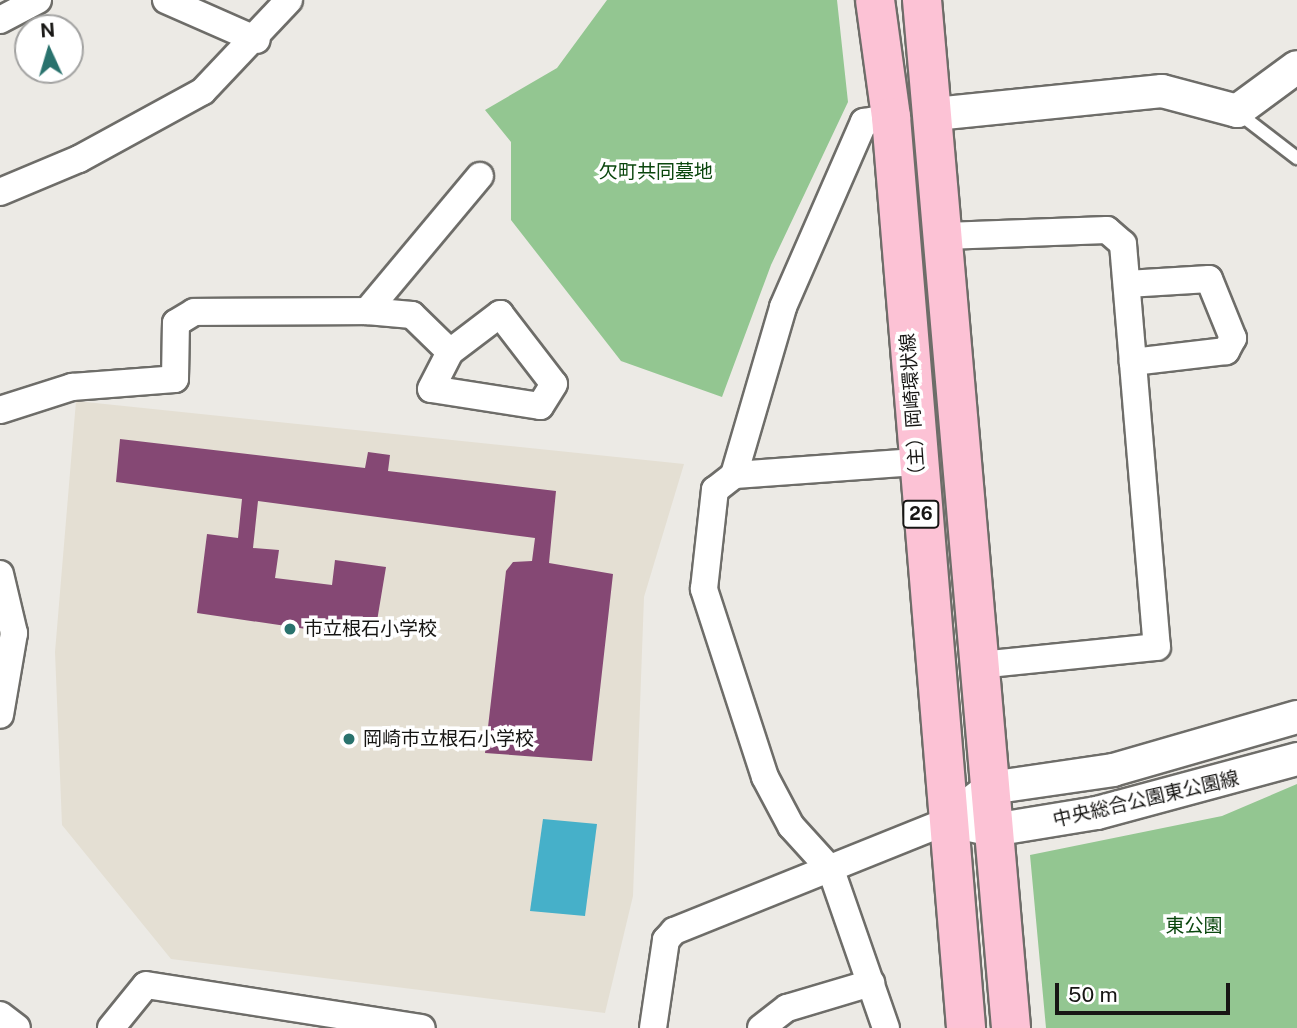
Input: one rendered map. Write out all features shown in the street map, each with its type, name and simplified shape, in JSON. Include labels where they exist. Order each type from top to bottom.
[{"type":"main road","name":"（主）岡崎環状線","points":[[875,0],[891,117],[917,462],[966,1028]]},
{"type":"main road","name":"26","points":[[922,0],[935,114],[1010,1028]]},
{"type":"street","points":[[0,20],[38,0]]},
{"type":"street","points":[[166,0],[257,40]]},
{"type":"street","points":[[0,192],[79,159],[203,91],[257,40],[289,0]]},
{"type":"street","points":[[935,114],[1162,91],[1237,111],[1297,67]]},
{"type":"street","points":[[734,475],[783,307],[842,172],[864,122],[891,117]]},
{"type":"street","points":[[367,311],[480,176]]},
{"type":"street","points":[[945,236],[1107,230],[1123,244],[1157,647],[979,665]]},
{"type":"street","points":[[1127,284],[1209,279],[1233,338],[1226,351],[1133,362]]},
{"type":"street","points":[[0,410],[72,387],[175,379],[176,323],[194,312],[367,311],[412,315],[450,352]]},
{"type":"street","points":[[499,314],[554,384],[540,406],[430,389],[450,352],[499,314]]},
{"type":"street","points":[[887,1028],[831,870],[791,826],[765,777],[704,589],[715,490],[734,475],[917,462]]},
{"type":"street","points":[[0,574],[14,633],[0,715]]},
{"type":"street","points":[[653,1028],[666,940],[674,931],[948,821],[990,788],[1113,770],[1297,717]]},
{"type":"street","name":"中央総合公園東公園線","points":[[993,830],[1110,810],[1297,759]]},
{"type":"street","points":[[948,821],[993,830]]},
{"type":"street","points":[[761,1028],[787,1008],[871,983]]},
{"type":"street","points":[[111,1028],[146,985],[422,1028]]},
{"type":"street","points":[[0,1015],[17,1028]]},
{"type":"lane","points":[[1237,111],[1297,158]]},
{"type":"shaded area","name":"岡崎市立根石小学校","points":[[76,401],[684,464],[644,597],[633,896],[605,1013],[171,959],[62,825],[55,652]]},
{"type":"green space","name":"欠町共同墓地","points":[[607,0],[837,0],[848,102],[771,265],[722,397],[621,361],[511,220],[511,142],[485,110],[557,68]]},
{"type":"green space","name":"東公園","points":[[1297,784],[1297,1028],[1046,1028],[1030,855],[1222,816]]},
{"type":"water","points":[[543,819],[597,824],[585,916],[530,911]]},
{"type":"building","points":[[120,439],[365,468],[368,452],[390,455],[388,471],[556,491],[549,563],[613,574],[592,761],[485,753],[506,571],[513,562],[532,561],[535,538],[258,501],[253,548],[279,550],[275,578],[332,585],[335,560],[386,567],[374,639],[197,613],[207,534],[238,538],[242,499],[116,482]]},
{"type":"place","name":"市立根石小学校","points":[[290,629]]},
{"type":"place","name":"岡崎市立根石小学校","points":[[349,739]]}]
